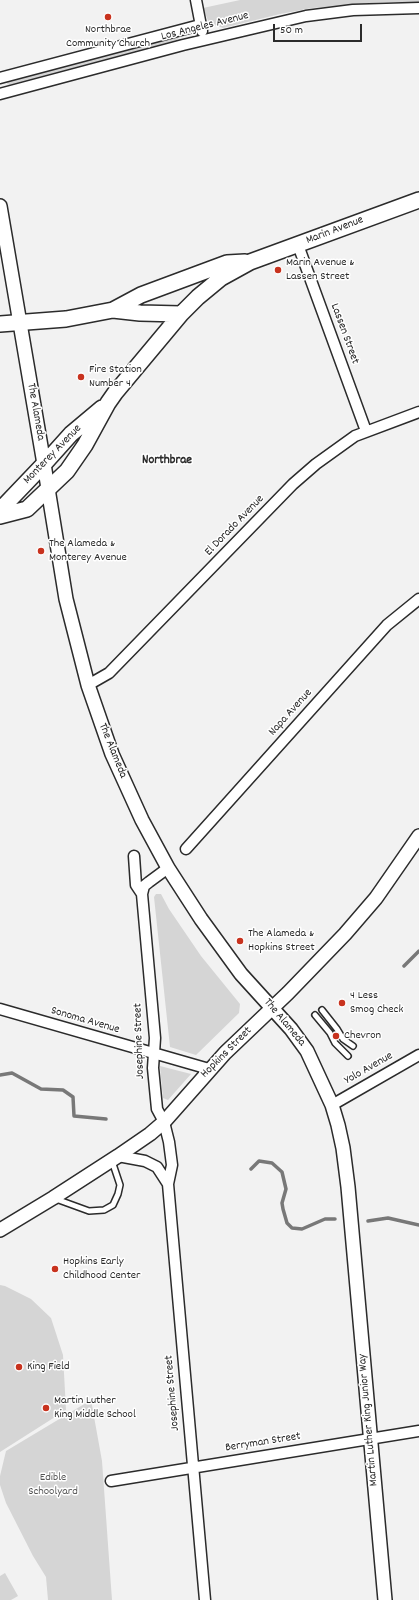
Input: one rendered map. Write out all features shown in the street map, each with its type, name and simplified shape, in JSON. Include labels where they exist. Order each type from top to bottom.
[{"type":"main road","name":"Marin Avenue","points":[[0,324],[66,319],[113,310],[140,313],[181,314],[198,297],[221,278],[250,262],[419,200]]},
{"type":"main road","name":"Marin Avenue","points":[[113,310],[141,295],[227,263],[250,262]]},
{"type":"main road","name":"Monterey Avenue","points":[[0,510],[71,434],[108,403],[181,314]]},
{"type":"main road","name":"Monterey Avenue","points":[[0,516],[27,509],[67,471],[86,445],[108,403]]},
{"type":"street","points":[[196,0],[204,40]]},
{"type":"street","name":"Los Angeles Avenue","points":[[0,94],[204,40],[306,16],[353,10],[419,8]]},
{"type":"street","name":"Los Angeles Avenue","points":[[0,78],[200,25]]},
{"type":"street","name":"The Alameda","points":[[0,206],[66,599],[88,685],[112,754],[142,820],[168,868],[201,920],[241,974],[291,1029],[307,1052],[332,1105],[343,1148],[353,1240]]},
{"type":"street","name":"Lassen Street","points":[[298,245],[366,431]]},
{"type":"street","name":"El Dorado Avenue","points":[[88,685],[109,673],[293,484],[316,464],[340,445],[366,431],[419,412]]},
{"type":"street","name":"Napa Avenue","points":[[186,849],[387,625],[419,599]]},
{"type":"street","name":"Hopkins Street","points":[[0,1230],[115,1158],[150,1134],[164,1122],[209,1069],[345,934],[376,898],[399,867],[419,836]]},
{"type":"street","name":"Josephine Street","points":[[134,856],[136,885],[142,894],[155,1038],[153,1068],[157,1109],[164,1122],[169,1142],[172,1165],[168,1184],[205,1600]]},
{"type":"street","points":[[142,894],[144,886],[168,868]]},
{"type":"street","name":"Sonoma Avenue","points":[[0,1009],[209,1069]]},
{"type":"street","name":"Yolo Avenue","points":[[332,1105],[419,1056]]},
{"type":"street","name":"Josephine Street","points":[[115,1158],[145,1161],[157,1167],[168,1184]]},
{"type":"street","name":"Martin Luther King Junior Way","points":[[353,1240],[385,1600]]},
{"type":"street","name":"Berryman Street","points":[[111,1481],[419,1431]]},
{"type":"lane","points":[[322,1010],[343,1039],[353,1046]]},
{"type":"lane","points":[[315,1015],[330,1033],[335,1043],[348,1056]]},
{"type":"lane","points":[[53,1198],[89,1211],[104,1210],[109,1208],[113,1205],[120,1185],[115,1158]]},
{"type":"green space","points":[[240,0],[419,0],[419,2],[384,2],[312,8],[223,28],[209,23],[203,8]]},
{"type":"green space","points":[[176,36],[178,38],[177,40],[10,85],[7,84],[8,81]]},
{"type":"green space","points":[[156,894],[161,894],[169,909],[201,956],[240,1004],[239,1013],[196,1055],[170,1047],[154,897]]},
{"type":"green space","points":[[160,1066],[191,1074],[168,1100],[163,1098]]},
{"type":"green space","points":[[0,1285],[31,1299],[51,1318],[63,1355],[66,1410],[0,1452]]},
{"type":"green space","name":"Edible Schoolyard","points":[[91,1400],[102,1461],[112,1600],[48,1600],[46,1577],[33,1556],[6,1503],[0,1485],[0,1476],[6,1451]]},
{"type":"green space","points":[[5,1573],[18,1596],[11,1600],[0,1600],[0,1576]]},
{"type":"waterway","points":[[404,966],[419,951]]},
{"type":"waterway","points":[[0,1075],[12,1073],[41,1089],[63,1090],[73,1097],[74,1116],[106,1119]]},
{"type":"waterway","points":[[251,1169],[259,1161],[272,1163],[282,1172],[286,1189],[282,1203],[283,1209],[287,1223],[292,1228],[302,1229],[325,1219],[335,1219]]},
{"type":"waterway","points":[[368,1221],[388,1218],[419,1225]]},
{"type":"place","name":"Northbrae Community Church","points":[[108,17]]},
{"type":"place","name":"Marin Avenue & Lassen Street","points":[[278,270]]},
{"type":"place","name":"Fire Station Number 4","points":[[81,377]]},
{"type":"place","name":"The Alameda & Monterey Avenue","points":[[41,551]]},
{"type":"place","name":"The Alameda & Hopkins Street","points":[[240,941]]},
{"type":"place","name":"4 Less Smog Check","points":[[342,1003]]},
{"type":"place","name":"Chevron","points":[[336,1036]]},
{"type":"place","name":"Hopkins Early Childhood Center","points":[[55,1269]]},
{"type":"place","name":"King Field","points":[[19,1367]]},
{"type":"place","name":"Martin Luther King Middle School","points":[[46,1408]]},
{"type":"district","name":"Northbrae","points":[[167,461]]}]
